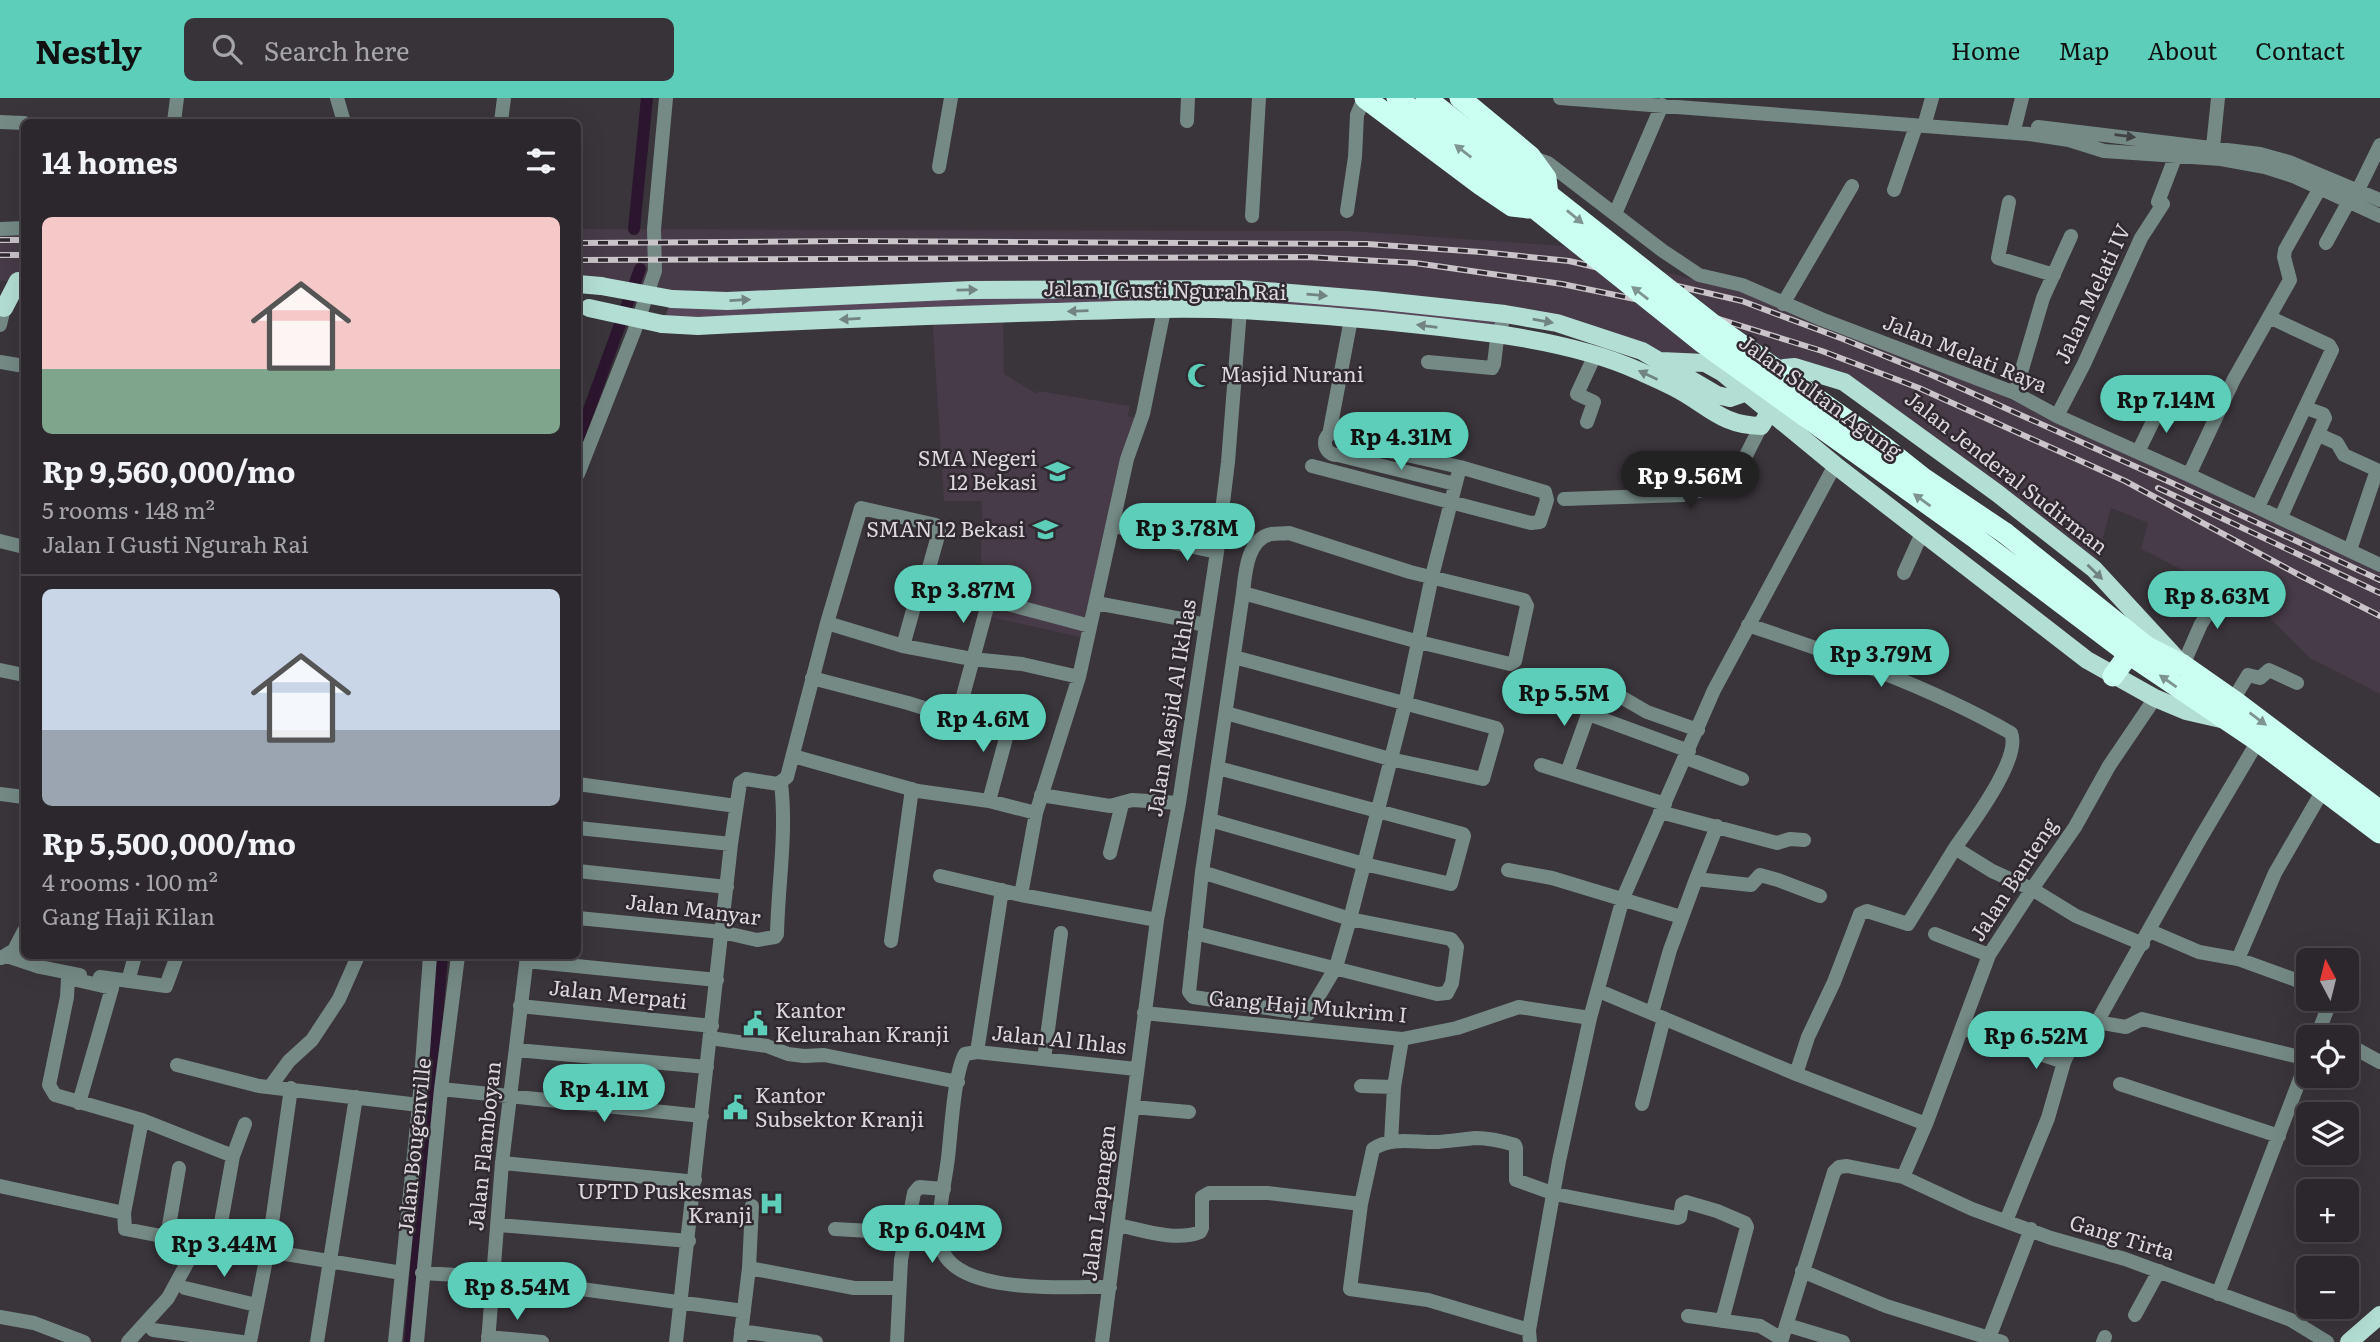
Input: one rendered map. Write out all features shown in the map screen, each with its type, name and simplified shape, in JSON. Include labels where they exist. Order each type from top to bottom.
[{"type":"highway","points":[[1365,98],[1512,206],[1534,206],[1548,195],[1546,178],[1530,156],[1470,101]]},
{"type":"highway","name":"Jalan Sultan Agung","points":[[1397,98],[1703,343],[1978,540],[2138,650]]},
{"type":"highway","name":"Jalan Sultan Agung","points":[[1426,98],[1711,323],[1923,478],[2004,533],[2138,650],[2225,720]]},
{"type":"highway","points":[[2113,676],[2138,650]]},
{"type":"highway","name":"Jalan Jenderal Sudirman","points":[[2138,650],[2183,665],[2380,811]]},
{"type":"highway","points":[[2225,720],[2259,741],[2380,833]]},
{"type":"main road","points":[[0,281],[21,281]]},
{"type":"main road","points":[[1,314],[21,281]]},
{"type":"main road","name":"Jalan I Gusti Ngurah Rai","points":[[581,284],[671,299],[727,301],[1045,289],[1242,289],[1374,300],[1505,314],[1558,323],[1642,351],[1717,395],[1730,398],[1746,392]]},
{"type":"main road","points":[[1045,289],[1050,312]]},
{"type":"main road","name":"Jalan I Gusti Ngurah Rai","points":[[583,308],[662,324],[698,327],[932,315],[1164,310],[1240,310],[1351,319],[1498,334],[1550,344],[1636,369],[1679,390],[1728,421],[1742,425],[1766,419]]},
{"type":"main road","points":[[1,314],[21,309]]},
{"type":"main road","points":[[1812,372],[1795,367],[1784,368],[1746,392],[1766,419],[1790,428],[2087,660],[2155,698],[2186,711],[2225,720]]},
{"type":"main road","points":[[1766,419],[1777,394],[1787,382],[1795,376],[1812,372]]},
{"type":"main road","name":"Jalan Jenderal Sudirman","points":[[1812,372],[1844,383],[1870,400],[2043,528],[2094,569],[2183,665]]},
{"type":"main road","points":[[2349,1342],[2380,1315]]},
{"type":"street","points":[[174,119],[177,98]]},
{"type":"street","points":[[337,98],[343,119]]},
{"type":"street","points":[[501,119],[504,98]]},
{"type":"street","points":[[581,466],[655,271],[654,229],[666,98]]},
{"type":"street","points":[[939,167],[951,98]]},
{"type":"street","points":[[1187,121],[1188,98]]},
{"type":"street","points":[[1252,216],[1259,98]]},
{"type":"street","points":[[1348,211],[1357,115],[1365,98]]},
{"type":"street","points":[[1560,98],[1662,105],[1713,104],[2029,134],[2070,135]]},
{"type":"street","points":[[1696,98],[1713,104]]},
{"type":"street","points":[[1894,190],[1932,98]]},
{"type":"street","points":[[2015,126],[2022,98]]},
{"type":"street","points":[[2217,153],[2218,98]]},
{"type":"street","points":[[1615,214],[1662,105]]},
{"type":"street","points":[[0,121],[21,123]]},
{"type":"street","points":[[1921,123],[2015,126],[2178,149],[2260,154],[2289,162],[2353,195],[2380,216]]},
{"type":"street","points":[[2326,243],[2380,145]]},
{"type":"street","name":"Jalan Melati IV","points":[[2057,416],[2084,364],[2141,238],[2164,204],[2158,202],[2178,149]]},
{"type":"street","points":[[2217,153],[2293,176],[2320,188],[2380,200]]},
{"type":"street","name":"Jalan Melati Raya","points":[[1530,156],[1548,163],[1662,251],[1699,275],[1742,285],[1783,304],[2015,393],[2057,416],[2281,517],[2380,565]]},
{"type":"street","points":[[1783,304],[1852,186]]},
{"type":"street","points":[[2189,475],[2234,379],[2291,278],[2284,257],[2285,250],[2320,188]]},
{"type":"street","points":[[2009,202],[1998,258],[2054,275]]},
{"type":"street","points":[[0,229],[21,229]]},
{"type":"street","points":[[2015,393],[2043,298],[2071,236]]},
{"type":"street","points":[[1021,895],[1036,813],[1079,677],[1127,459],[1143,414],[1164,310]]},
{"type":"street","name":"Jalan Masjid Al Ikhlas","points":[[1136,1069],[1157,920],[1179,803],[1217,552],[1229,450],[1240,310]]},
{"type":"street","points":[[1428,362],[1492,368],[1498,334],[1505,314]]},
{"type":"street","points":[[2258,507],[2331,356],[2332,348],[2269,317]]},
{"type":"street","points":[[1351,319],[1325,444],[1327,448],[1338,455],[1455,484]]},
{"type":"street","points":[[1587,422],[1594,402],[1577,394],[1595,355]]},
{"type":"street","points":[[0,362],[21,366]]},
{"type":"street","points":[[2138,452],[2162,403]]},
{"type":"street","points":[[2281,517],[2325,417],[2306,408]]},
{"type":"street","points":[[1564,499],[1683,495],[1723,485],[1735,475],[1766,419]]},
{"type":"street","points":[[1329,435],[1332,432],[1341,432],[1349,442],[1346,451],[1338,455]]},
{"type":"street","points":[[2319,435],[2337,443],[2344,455],[2377,470],[2350,550]]},
{"type":"street","points":[[1312,466],[1540,522],[1547,500],[1545,492],[1460,467],[1349,442]]},
{"type":"street","points":[[1722,1321],[1747,1227],[1744,1222],[1686,1202],[1682,1204],[1680,1216],[1677,1218],[1555,1194],[1516,1180],[1515,1145],[1476,1138],[1391,1142],[1373,1149],[1361,1204],[1350,1289],[1429,1300],[1530,1336],[1555,1194],[1559,1161],[1590,1018],[1623,898],[1714,690],[1835,465]]},
{"type":"street","points":[[1243,593],[1419,642],[1513,664],[1527,606],[1524,600],[1432,576],[1410,572],[1289,533],[1270,534],[1257,543],[1245,568],[1202,872],[1189,994],[1193,997],[1308,1014],[1336,967],[1350,919],[1405,704],[1419,642],[1432,576],[1460,467]]},
{"type":"street","points":[[676,1342],[736,806],[742,780],[781,783],[787,777],[827,623],[861,510],[864,508],[936,525],[939,532],[927,577],[919,589],[903,646]]},
{"type":"street","points":[[1114,525],[1165,541],[1217,552]]},
{"type":"street","points":[[1904,573],[1922,533]]},
{"type":"street","points":[[0,541],[21,546]]},
{"type":"street","points":[[927,577],[933,584],[1090,626]]},
{"type":"street","points":[[2183,665],[2201,624],[2227,584]]},
{"type":"street","points":[[957,718],[989,600]]},
{"type":"street","points":[[1096,604],[1188,620],[1206,626]]},
{"type":"street","points":[[827,623],[903,646],[972,659],[1022,664],[1079,677]]},
{"type":"street","points":[[1748,625],[1909,681],[2011,733],[2014,743],[1988,800],[1908,924],[1867,911],[1860,914],[1834,982],[1808,1037],[1796,1074]]},
{"type":"street","points":[[1226,713],[1390,759],[1482,779],[1485,777],[1496,728],[1234,657]]},
{"type":"street","points":[[0,670],[21,674]]},
{"type":"street","points":[[2233,700],[2248,675],[2260,678],[2269,670],[2297,684]]},
{"type":"street","points":[[812,678],[908,703],[1006,736],[989,801]]},
{"type":"street","points":[[1604,687],[1647,712],[1698,730]]},
{"type":"street","name":"Jalan Banteng","points":[[1903,1177],[1926,1124],[1989,955],[2075,827],[2109,766],[2155,698]]},
{"type":"street","points":[[1567,773],[1587,717],[1591,715],[1742,779]]},
{"type":"street","points":[[2097,1022],[2200,839],[2259,741]]},
{"type":"street","points":[[793,756],[912,789],[989,801],[1036,813]]},
{"type":"street","points":[[1541,765],[1717,826],[1777,843],[1790,839],[1804,840]]},
{"type":"street","points":[[1210,820],[1364,864],[1451,884],[1464,836],[1218,768]]},
{"type":"street","name":"Jalan Manyar","points":[[581,918],[722,932],[757,940],[771,939],[777,934],[784,807],[781,783]]},
{"type":"street","points":[[581,784],[736,806]]},
{"type":"street","points":[[891,941],[912,789]]},
{"type":"street","points":[[2238,959],[2275,873],[2323,790]]},
{"type":"street","points":[[0,794],[21,797]]},
{"type":"street","points":[[1041,794],[1110,806],[1132,800],[1179,803]]},
{"type":"street","points":[[1110,853],[1122,804]]},
{"type":"street","points":[[1642,1104],[1658,1016],[1681,917],[1717,826]]},
{"type":"street","points":[[581,828],[731,844]]},
{"type":"street","points":[[1955,848],[1985,867],[2032,888],[2076,916],[2146,938],[2238,959],[2296,980]]},
{"type":"street","points":[[1508,870],[1552,878],[1681,917]]},
{"type":"street","points":[[581,871],[727,887]]},
{"type":"street","points":[[1195,933],[1437,995],[1447,993],[1452,983],[1457,947],[1453,940],[1350,919],[1202,872]]},
{"type":"street","points":[[1696,879],[1751,885],[1760,875],[1820,896]]},
{"type":"street","points":[[940,876],[1021,895],[1157,920]]},
{"type":"street","points":[[977,1052],[1002,890]]},
{"type":"street","points":[[1044,1059],[1061,933]]},
{"type":"street","points":[[1935,934],[1989,955]]},
{"type":"street","points":[[4,957],[13,950],[21,935]]},
{"type":"street","points":[[4,957],[69,974],[167,986],[176,959]]},
{"type":"street","points":[[128,981],[134,959]]},
{"type":"street","points":[[270,1087],[289,1061],[312,1040],[339,999],[357,959]]},
{"type":"street","points":[[395,1342],[419,1105],[430,959]]},
{"type":"street","name":"Jalan Bougenville","points":[[417,1342],[441,1089],[458,959]]},
{"type":"street","name":"Jalan Flamboyan","points":[[488,1339],[502,1163],[526,959]]},
{"type":"street","points":[[535,959],[717,980]]},
{"type":"street","points":[[79,1103],[112,988],[68,978],[67,997],[49,1085],[55,1095],[79,1103],[142,1120],[233,1156]]},
{"type":"street","points":[[1599,991],[1796,1074],[1926,1124]]},
{"type":"street","name":"Jalan Merpati","points":[[520,1006],[711,1032],[788,1054],[824,1055],[958,1082]]},
{"type":"street","name":"Gang Haji Mukrim I","points":[[1144,1013],[1402,1039],[1457,1028],[1519,1007],[1590,1018]]},
{"type":"street","points":[[2006,1221],[2048,1118],[2064,1062],[2082,1023],[2097,1022],[2126,1027],[2142,1019],[2296,1055]]},
{"type":"street","points":[[1962,1028],[2064,1062]]},
{"type":"street","points":[[1391,1142],[1394,1087],[1402,1039]]},
{"type":"street","points":[[516,1051],[707,1067]]},
{"type":"street","points":[[2359,1051],[2380,1062]]},
{"type":"street","name":"Jalan Al Ihlas","points":[[958,1082],[964,1055],[968,1052],[1136,1069]]},
{"type":"street","points":[[177,1065],[270,1087],[419,1105]]},
{"type":"street","name":"Jalan Lapangan","points":[[1102,1342],[1136,1069]]},
{"type":"street","points":[[958,1082],[940,1243],[952,1264],[965,1274],[985,1281],[1024,1286],[1110,1287]]},
{"type":"street","points":[[2120,1084],[2278,1136]]},
{"type":"street","points":[[1361,1086],[1394,1087]]},
{"type":"street","points":[[250,1342],[267,1251],[291,1088]]},
{"type":"street","points":[[2218,1294],[2296,1088]]},
{"type":"street","points":[[441,1089],[702,1116]]},
{"type":"street","points":[[317,1342],[356,1097]]},
{"type":"street","points":[[1133,1107],[1189,1112]]},
{"type":"street","points":[[142,1120],[124,1213],[127,1231],[402,1273]]},
{"type":"street","points":[[217,1245],[233,1156],[244,1124]]},
{"type":"street","points":[[502,1163],[695,1180]]},
{"type":"street","points":[[1783,1336],[1834,1172],[1839,1167],[1847,1166],[1903,1177]]},
{"type":"street","points":[[167,1237],[179,1168]]},
{"type":"street","name":"Gang Tirta","points":[[1903,1177],[1972,1209],[2051,1238],[2159,1271],[2291,1320],[2327,1342]]},
{"type":"street","points":[[0,1186],[124,1213]]},
{"type":"street","points":[[897,1342],[898,1288],[905,1233],[917,1188],[944,1189]]},
{"type":"street","points":[[1118,1225],[1159,1240],[1200,1232],[1201,1200],[1206,1193],[1268,1193],[1361,1204]]},
{"type":"street","points":[[752,1206],[741,1337],[816,1342]]},
{"type":"street","points":[[498,1225],[689,1241]]},
{"type":"street","points":[[835,1229],[905,1233]]},
{"type":"street","points":[[1802,1271],[1886,1306],[1995,1340],[2031,1229]]},
{"type":"street","points":[[128,1342],[168,1298],[198,1243]]},
{"type":"street","points":[[748,1268],[854,1288],[898,1288]]},
{"type":"street","points":[[2135,1315],[2159,1271]]},
{"type":"street","points":[[422,1273],[492,1277],[744,1311]]},
{"type":"street","points":[[185,1289],[256,1305]]},
{"type":"street","points":[[1688,1316],[1760,1326],[1783,1336],[1843,1342]]},
{"type":"street","points":[[0,1317],[34,1323],[84,1342]]},
{"type":"street","points":[[153,1330],[242,1342]]},
{"type":"street","points":[[488,1339],[541,1342]]},
{"type":"shaded area","points":[[21,227],[21,281],[0,281],[0,229]]},
{"type":"shaded area","points":[[581,229],[1349,231],[1564,246],[1742,292],[1915,357],[2380,564],[2380,694],[2310,658],[2263,611],[2141,549],[2148,523],[2111,508],[2094,569],[2043,528],[1812,372],[1657,361],[1548,322],[727,301],[581,284]]},
{"type":"shaded area","points":[[1242,289],[1505,314],[1498,334],[1240,310],[662,324],[672,299]]},
{"type":"shaded area","points":[[1003,313],[1004,374],[1037,394],[1038,391],[1130,406],[1128,416],[1140,419],[1090,639],[980,615],[982,501],[944,501],[932,315]]},
{"type":"waterway","points":[[634,229],[647,98]]},
{"type":"waterway","points":[[581,432],[640,269]]},
{"type":"waterway","points":[[410,1342],[442,959]]},
{"type":"railway","points":[[0,240],[21,240]]},
{"type":"railway","points":[[581,243],[850,241],[1367,244],[1569,261],[1742,301],[1843,339],[1934,376],[2380,580]]},
{"type":"railway","points":[[0,255],[21,255]]},
{"type":"railway","points":[[581,260],[1307,257],[1415,263],[1562,284],[1693,311],[1822,351],[1919,388],[2125,481],[2380,616]]},
{"type":"railway","points":[[2158,488],[2380,593]]},
{"type":"place","name":"Masjid Nurani","points":[[1200,375]]},
{"type":"place","name":"SMA Negeri 12 Bekasi","points":[[1057,471]]},
{"type":"place","name":"SMAN 12 Bekasi","points":[[1045,530]]},
{"type":"place","name":"Kantor Kelurahan Kranji","points":[[755,1023]]},
{"type":"place","name":"Kantor Subsektor Kranji","points":[[735,1108]]},
{"type":"place","name":"UPTD Puskesmas Kranji","points":[[772,1204]]}]
